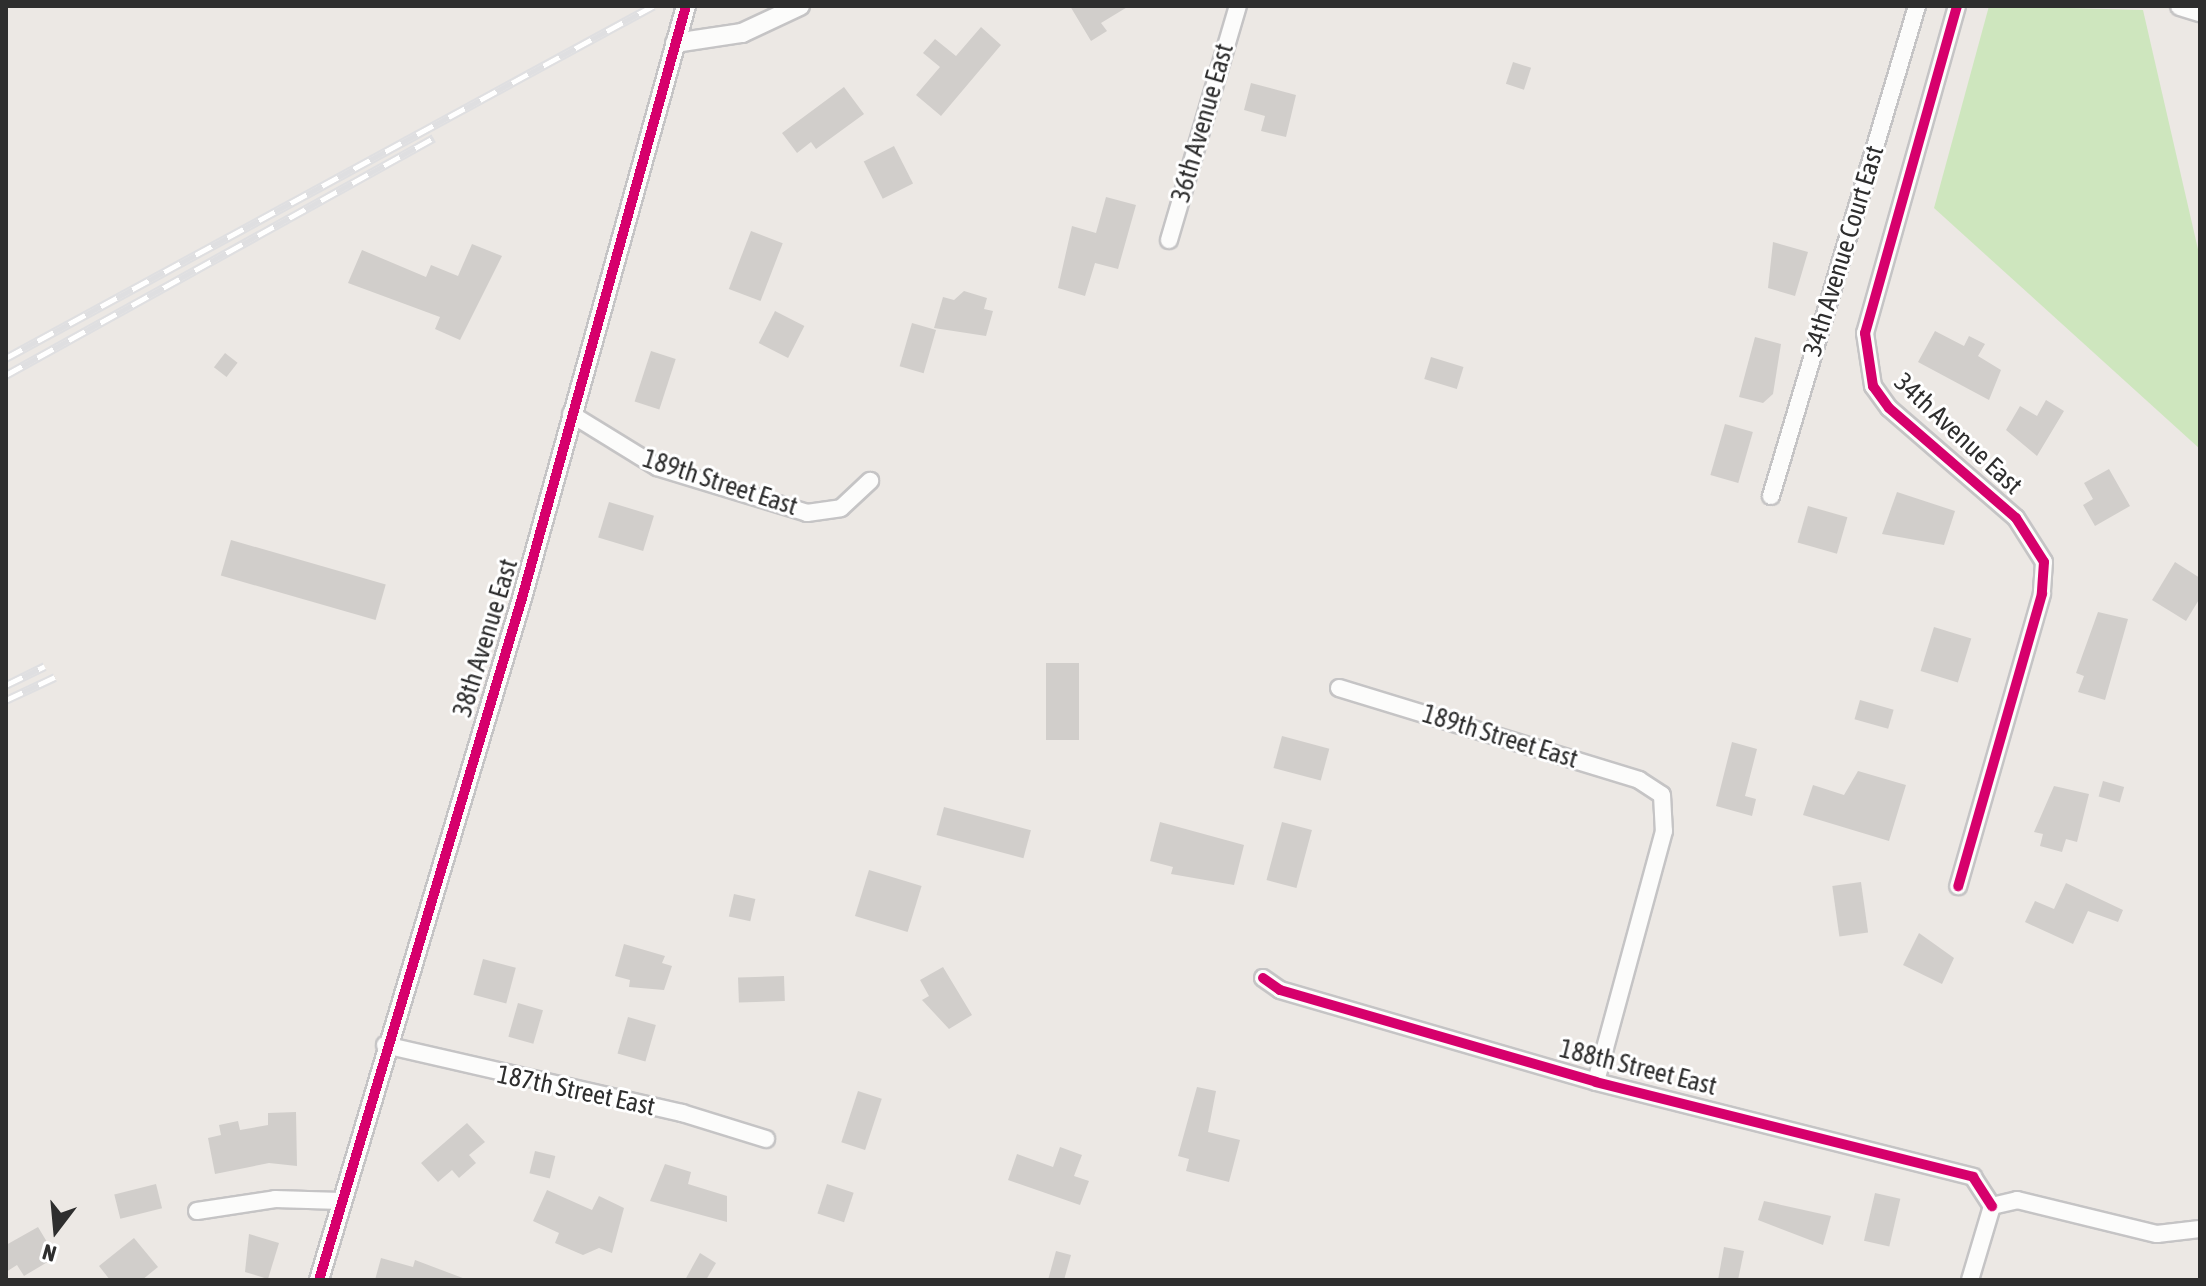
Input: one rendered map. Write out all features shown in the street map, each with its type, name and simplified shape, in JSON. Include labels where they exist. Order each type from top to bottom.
[{"type":"street","name":"38th Avenue East","points":[[319,1280],[571,414],[686,6]]},
{"type":"street","points":[[675,43],[742,33],[800,6]]},
{"type":"street","name":"36th Avenue East","points":[[1169,240],[1238,6]]},
{"type":"street","name":"34th Avenue Court East","points":[[1771,496],[1917,6]]},
{"type":"street","name":"34th Avenue East","points":[[1957,6],[1865,333],[1873,386],[1889,408],[2016,518],[2044,562],[2042,594],[1958,886]]},
{"type":"street","points":[[2180,6],[2200,12]]},
{"type":"street","name":"189th Street East","points":[[571,414],[657,467],[807,513],[841,508],[870,481]]},
{"type":"street","name":"189th Street East","points":[[1339,688],[1639,780],[1659,793],[1664,831],[1596,1082]]},
{"type":"street","name":"188th Street East","points":[[1263,978],[1280,990],[1596,1082],[1973,1177],[1992,1206]]},
{"type":"street","name":"187th Street East","points":[[385,1045],[696,1116],[766,1139]]},
{"type":"street","points":[[197,1211],[275,1199],[341,1201]]},
{"type":"street","points":[[1970,1280],[1992,1206],[2017,1200],[2157,1234],[2200,1229]]},
{"type":"green space","points":[[1989,6],[2143,10],[2200,258],[2200,449],[1934,208]]},
{"type":"building","points":[[1070,6],[1129,6],[1101,23],[1107,31],[1091,41]]},
{"type":"building","points":[[981,27],[1001,45],[941,116],[916,95],[940,67],[923,53],[935,39],[956,56]]},
{"type":"building","points":[[1513,62],[1531,68],[1524,90],[1506,84]]},
{"type":"building","points":[[1251,83],[1296,95],[1286,137],[1261,131],[1265,116],[1244,110]]},
{"type":"building","points":[[844,87],[864,114],[816,149],[811,142],[797,153],[782,133]]},
{"type":"building","points":[[894,146],[913,183],[883,199],[864,161]]},
{"type":"building","points":[[1106,197],[1136,205],[1118,269],[1095,263],[1085,296],[1058,288],[1072,226],[1096,233]]},
{"type":"building","points":[[751,231],[783,243],[761,301],[729,289]]},
{"type":"building","points":[[1773,242],[1808,252],[1795,296],[1768,288]]},
{"type":"building","points":[[472,244],[502,256],[460,340],[435,329],[440,317],[348,283],[362,250],[426,277],[431,265],[458,276]]},
{"type":"building","points":[[964,291],[987,298],[984,309],[993,311],[986,336],[934,328],[943,297],[954,300]]},
{"type":"building","points":[[775,311],[804,326],[788,358],[759,343]]},
{"type":"building","points":[[912,323],[936,330],[924,373],[900,366]]},
{"type":"building","points":[[1935,331],[1964,346],[1969,336],[1985,344],[1978,356],[2001,370],[1989,400],[1918,362]]},
{"type":"building","points":[[1755,337],[1781,344],[1773,394],[1763,403],[1739,397]]},
{"type":"building","points":[[651,351],[676,359],[659,409],[635,401]]},
{"type":"building","points":[[225,353],[238,363],[227,377],[214,367]]},
{"type":"building","points":[[1431,357],[1464,367],[1457,389],[1424,379]]},
{"type":"building","points":[[2046,400],[2064,411],[2037,456],[2006,430],[2020,406],[2037,416]]},
{"type":"building","points":[[1725,424],[1753,432],[1738,483],[1710,475]]},
{"type":"building","points":[[2109,469],[2130,506],[2095,526],[2083,505],[2093,499],[2084,483]]},
{"type":"building","points":[[1897,492],[1955,511],[1944,545],[1882,534]]},
{"type":"building","points":[[609,502],[654,516],[643,551],[598,537]]},
{"type":"building","points":[[1808,506],[1847,517],[1837,554],[1798,543]]},
{"type":"building","points":[[231,540],[386,584],[376,620],[221,576]]},
{"type":"building","points":[[2175,562],[2200,578],[2200,598],[2186,621],[2152,600]]},
{"type":"building","points":[[2098,612],[2128,619],[2105,700],[2078,692],[2084,676],[2076,673]]},
{"type":"building","points":[[1934,627],[1971,638],[1958,682],[1921,671]]},
{"type":"building","points":[[1046,663],[1079,663],[1079,740],[1046,740]]},
{"type":"building","points":[[1860,700],[1894,710],[1888,729],[1854,719]]},
{"type":"building","points":[[1282,736],[1329,749],[1321,781],[1273,768]]},
{"type":"building","points":[[1732,742],[1757,749],[1745,796],[1756,799],[1752,816],[1716,806]]},
{"type":"building","points":[[1858,771],[1906,785],[1889,841],[1803,815],[1813,785],[1844,795]]},
{"type":"building","points":[[2103,781],[2124,787],[2120,802],[2099,796]]},
{"type":"building","points":[[2054,786],[2089,794],[2077,842],[2066,839],[2062,852],[2040,846],[2043,834],[2034,832]]},
{"type":"building","points":[[944,807],[1031,830],[1023,858],[936,835]]},
{"type":"building","points":[[1160,822],[1244,845],[1234,885],[1171,874],[1173,867],[1150,861]]},
{"type":"building","points":[[1282,822],[1312,830],[1296,888],[1266,880]]},
{"type":"building","points":[[869,870],[922,886],[908,932],[855,916]]},
{"type":"building","points":[[1861,882],[1868,933],[1839,937],[1832,886]]},
{"type":"building","points":[[2066,883],[2123,910],[2118,922],[2088,911],[2073,944],[2025,922],[2035,901],[2054,909]]},
{"type":"building","points":[[734,894],[755,899],[750,921],[729,916]]},
{"type":"building","points":[[1919,933],[1954,958],[1942,984],[1903,965]]},
{"type":"building","points":[[624,944],[665,956],[662,963],[672,966],[664,990],[629,987],[630,980],[615,976]]},
{"type":"building","points":[[483,959],[516,968],[506,1004],[473,995]]},
{"type":"building","points":[[943,967],[972,1015],[949,1029],[922,1000],[929,996],[920,980]]},
{"type":"building","points":[[784,976],[785,1001],[739,1003],[738,978]]},
{"type":"building","points":[[518,1003],[543,1010],[533,1044],[508,1037]]},
{"type":"building","points":[[628,1017],[656,1025],[645,1062],[618,1054]]},
{"type":"building","points":[[1197,1087],[1216,1091],[1208,1132],[1240,1140],[1229,1182],[1186,1171],[1189,1159],[1178,1156]]},
{"type":"building","points":[[858,1091],[882,1099],[865,1150],[841,1142]]},
{"type":"building","points":[[296,1112],[297,1166],[269,1163],[215,1174],[208,1138],[221,1135],[219,1125],[238,1121],[240,1130],[268,1125],[268,1113]]},
{"type":"building","points":[[467,1123],[485,1142],[469,1155],[476,1163],[459,1178],[452,1170],[438,1182],[421,1163]]},
{"type":"building","points":[[1060,1147],[1082,1155],[1074,1176],[1089,1181],[1080,1205],[1008,1180],[1017,1154],[1053,1167]]},
{"type":"building","points":[[535,1151],[555,1156],[550,1178],[529,1173]]},
{"type":"building","points":[[665,1164],[691,1172],[688,1184],[727,1196],[727,1222],[650,1201]]},
{"type":"building","points":[[156,1184],[162,1208],[120,1219],[114,1194]]},
{"type":"building","points":[[827,1184],[854,1193],[844,1222],[817,1213]]},
{"type":"building","points":[[547,1190],[592,1210],[599,1196],[624,1208],[612,1253],[599,1248],[583,1255],[555,1243],[559,1233],[533,1221]]},
{"type":"building","points":[[1875,1193],[1900,1199],[1889,1247],[1864,1241]]},
{"type":"building","points":[[1764,1201],[1831,1216],[1823,1245],[1758,1220]]},
{"type":"building","points":[[38,1227],[56,1257],[24,1276],[17,1265],[6,1272],[6,1245]]},
{"type":"building","points":[[249,1234],[279,1243],[268,1279],[245,1272]]},
{"type":"building","points":[[134,1238],[158,1267],[142,1280],[110,1280],[99,1266]]},
{"type":"building","points":[[1724,1247],[1744,1251],[1738,1280],[1718,1280]]},
{"type":"building","points":[[1056,1251],[1071,1255],[1064,1280],[1048,1280]]},
{"type":"building","points":[[700,1253],[716,1263],[706,1280],[685,1280]]},
{"type":"building","points":[[381,1258],[413,1267],[415,1260],[468,1280],[375,1280]]},
{"type":"railway","points":[[6,358],[653,6]]},
{"type":"railway","points":[[6,375],[434,138]]},
{"type":"railway","points":[[6,685],[45,666]]},
{"type":"railway","points":[[6,700],[55,677]]},
{"type":"cycle path","points":[[319,1280],[522,598],[686,6]]},
{"type":"cycle path","points":[[1957,6],[1865,333],[1873,386],[1889,408],[2016,518],[2044,562],[2042,594],[1958,886]]},
{"type":"cycle path","points":[[1263,978],[1280,990],[1596,1082],[1973,1177],[1992,1206]]}]
